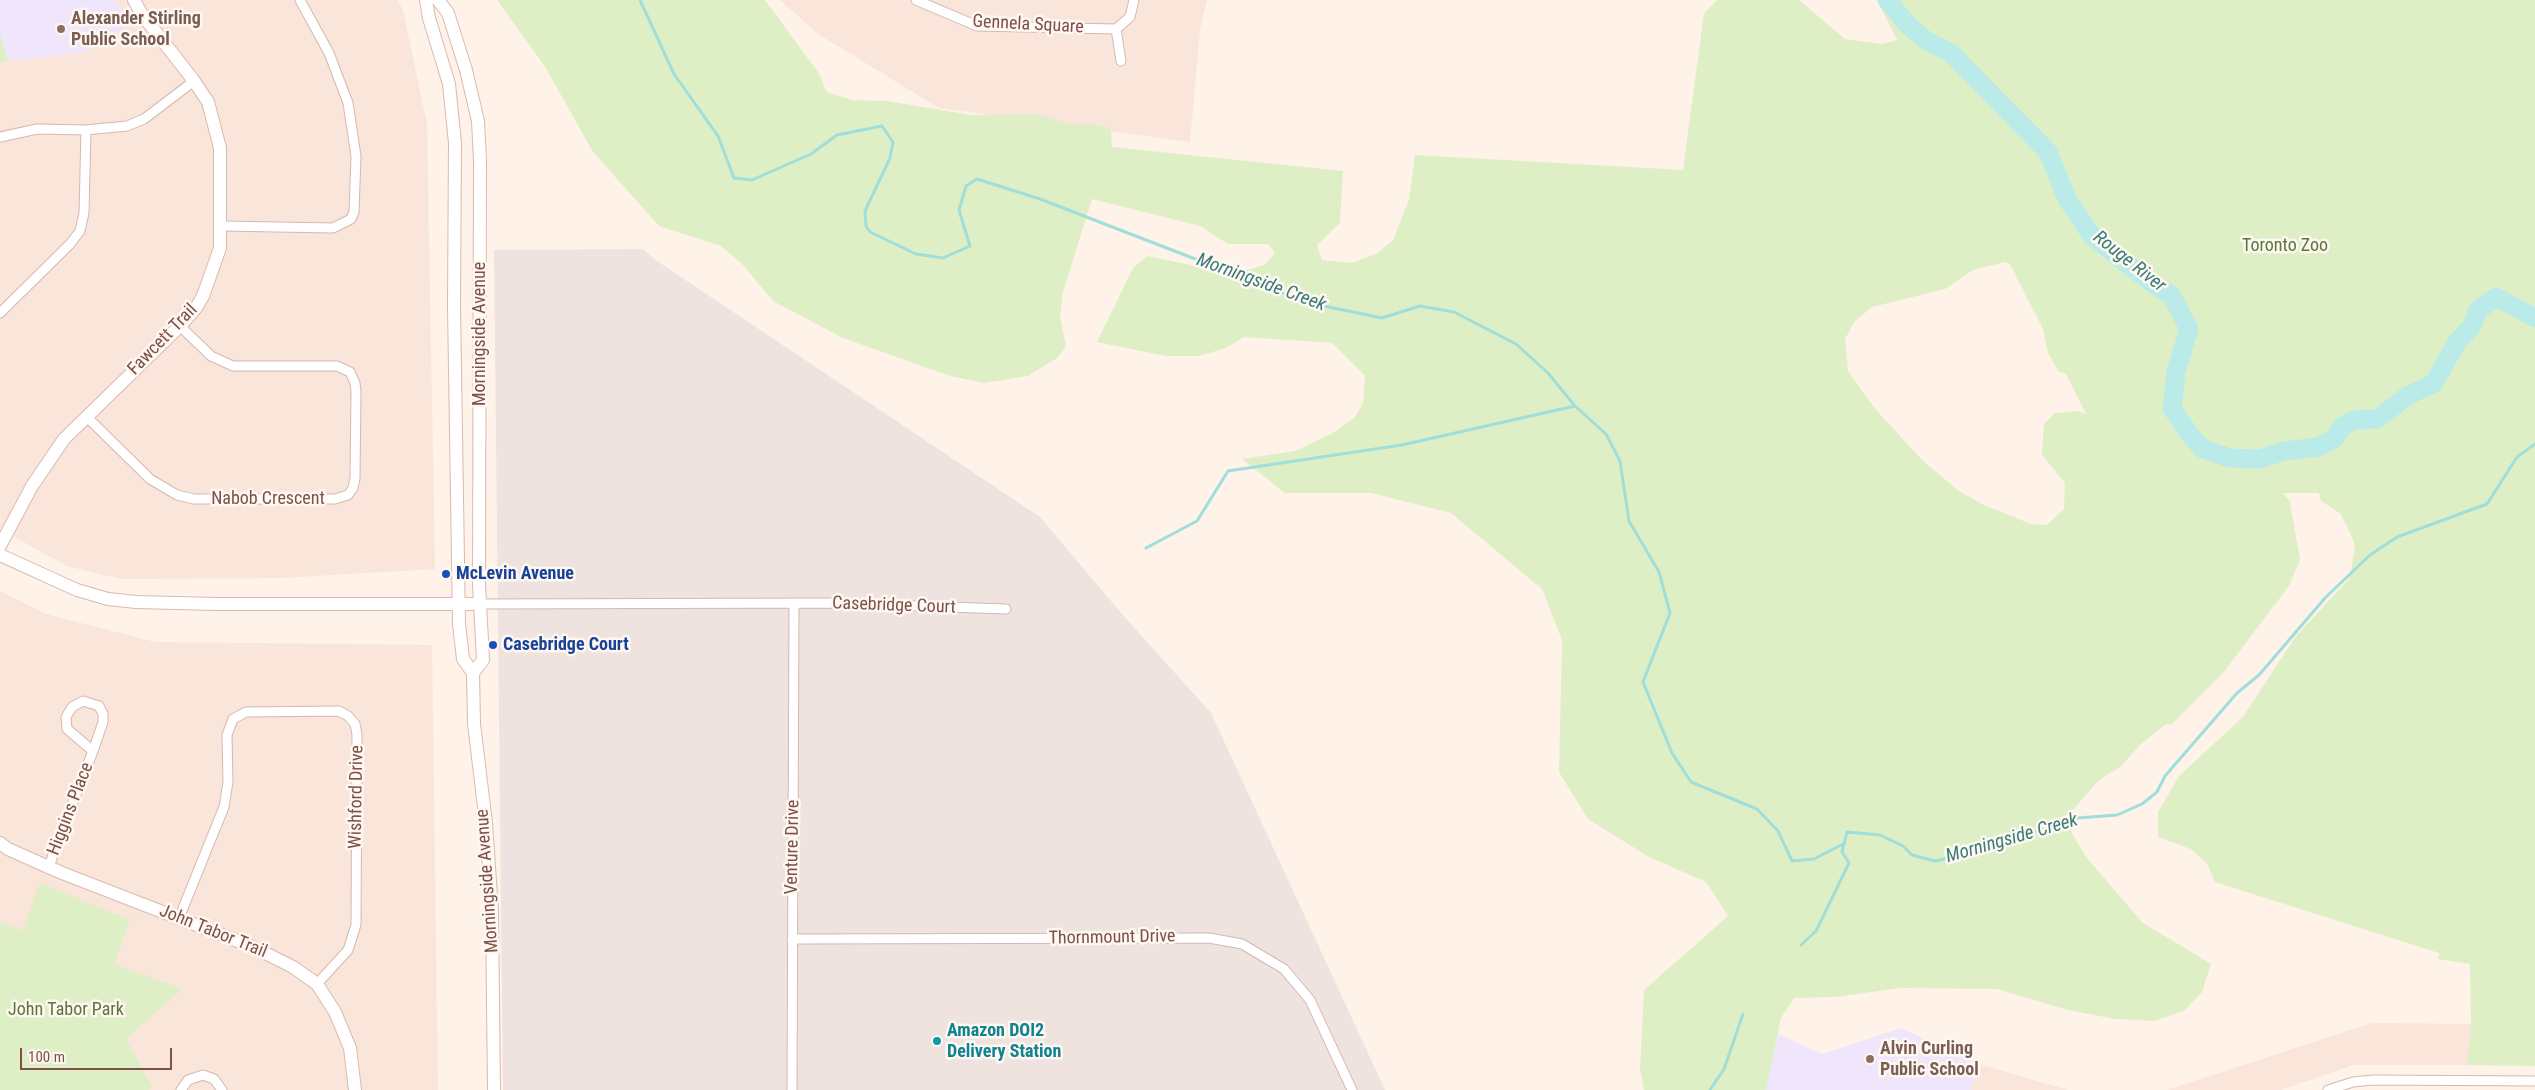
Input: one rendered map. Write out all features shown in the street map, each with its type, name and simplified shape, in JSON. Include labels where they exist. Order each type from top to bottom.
[{"type":"main road","name":"Fawcett Trail","points":[[0,546],[20,505],[44,466],[64,439],[180,326],[203,296],[220,248],[222,177],[217,130],[208,102],[141,13],[134,0]]},
{"type":"main road","name":"Morningside Avenue","points":[[426,0],[429,18],[449,84],[455,143],[455,326],[459,604],[463,660],[473,673],[474,724],[486,824],[492,911],[494,1090]]},
{"type":"main road","name":"Morningside Avenue","points":[[438,0],[448,13],[466,70],[478,121],[480,161],[481,604],[483,660],[473,673]]},
{"type":"main road","points":[[0,555],[77,590],[108,599],[217,604],[481,604]]},
{"type":"main road","name":"John Tabor Trail","points":[[0,843],[8,849],[49,868],[274,956],[293,967],[317,984],[335,1012],[350,1048],[355,1090]]},
{"type":"street","points":[[222,226],[333,228],[351,219],[354,212],[356,156],[348,103],[329,53],[300,0]]},
{"type":"street","name":"Gennela Square","points":[[916,0],[977,26],[1116,29]]},
{"type":"street","points":[[1121,62],[1116,29],[1130,17],[1134,0]]},
{"type":"street","points":[[0,137],[36,129],[86,130],[127,126],[144,119],[194,81]]},
{"type":"street","points":[[0,313],[70,244],[80,231],[85,208],[86,130]]},
{"type":"street","name":"Nabob Crescent","points":[[87,417],[150,479],[177,494],[194,499],[335,499],[348,494],[353,488],[355,478],[356,392],[355,383],[350,372],[337,366],[233,366],[211,356],[180,326]]},
{"type":"street","name":"Casebridge Court","points":[[481,604],[832,603],[1006,609]]},
{"type":"street","name":"Venture Drive","points":[[792,1090],[794,604]]},
{"type":"street","name":"Higgins Place","points":[[49,868],[93,751],[103,722],[103,714],[99,706],[83,701],[72,706],[66,717],[67,729],[93,751]]},
{"type":"street","name":"Wishford Drive","points":[[180,918],[224,807],[228,782],[227,735],[233,719],[246,712],[339,711],[348,716],[355,724],[357,734],[356,925],[348,950],[317,984]]},
{"type":"street","name":"Thornmount Drive","points":[[792,939],[1209,938],[1242,944],[1284,969],[1310,1000],[1352,1090]]},
{"type":"street","points":[[181,1090],[188,1080],[203,1075],[214,1080],[222,1090]]},
{"type":"street","points":[[2328,1090],[2353,1082],[2373,1080],[2441,1086],[2535,1081]]},
{"type":"shaded area","points":[[0,0],[397,0],[403,10],[427,124],[435,569],[281,578],[121,579],[67,566],[0,529]]},
{"type":"shaded area","name":"Alexander Stirling Public School","points":[[0,0],[116,0],[130,25],[84,52],[8,61],[0,34]]},
{"type":"shaded area","points":[[780,0],[1207,0],[1200,30],[1190,142],[939,108],[818,34]]},
{"type":"shaded area","points":[[643,249],[654,259],[1040,517],[1121,613],[1211,713],[1385,1090],[503,1090],[494,250]]},
{"type":"shaded area","points":[[0,591],[46,614],[155,642],[432,645],[438,1090],[0,1090]]},
{"type":"shaded area","points":[[2372,1023],[2471,1024],[2467,1065],[2353,1065],[2281,1090],[2167,1090]]},
{"type":"shaded area","name":"Alvin Curling Public School","points":[[1901,1028],[1979,1064],[1971,1090],[1765,1090],[1778,1034],[1822,1054]]},
{"type":"shaded area","points":[[1979,1064],[2068,1090],[1971,1090]]},
{"type":"green space","name":"Toronto Zoo","points":[[497,0],[765,0],[818,72],[827,92],[852,100],[887,101],[971,115],[1036,114],[1073,125],[1092,124],[1103,126],[1111,130],[1112,147],[1343,171],[1340,223],[1317,245],[1322,260],[1352,263],[1378,253],[1393,240],[1409,200],[1415,155],[1683,170],[1704,13],[1717,0],[1799,0],[1845,39],[1882,44],[1897,40],[1877,0],[2535,0],[2535,1066],[2467,1065],[2471,1024],[2470,964],[2438,959],[2439,953],[2215,882],[2207,864],[2191,849],[2158,837],[2158,812],[2179,776],[2243,717],[2296,636],[2350,578],[2355,544],[2341,514],[2321,501],[2319,493],[2283,493],[2290,502],[2300,559],[2289,586],[2223,673],[2171,725],[2166,724],[2141,744],[2120,767],[2099,780],[2072,811],[2071,832],[2087,858],[2143,923],[2211,964],[2202,992],[2185,1010],[2155,1021],[2115,1019],[2068,1010],[1997,989],[1901,988],[1835,997],[1794,998],[1781,1018],[1766,1090],[1644,1090],[1640,1069],[1644,990],[1728,916],[1706,882],[1649,857],[1588,819],[1559,772],[1562,640],[1542,589],[1451,513],[1371,493],[1285,493],[1242,459],[1295,451],[1333,433],[1355,417],[1363,403],[1365,376],[1332,343],[1244,337],[1226,348],[1199,356],[1166,356],[1097,342],[1133,268],[1147,256],[1234,274],[1264,265],[1275,253],[1268,244],[1228,244],[1200,226],[1092,199],[1063,292],[1060,316],[1066,346],[1057,358],[1028,376],[984,383],[950,376],[843,338],[773,301],[743,265],[721,246],[659,226],[593,152],[544,65]],"holes":[[[2005,262],[2010,264],[2043,329],[2048,353],[2058,371],[2066,374],[2086,414],[2077,411],[2055,413],[2044,424],[2042,455],[2065,483],[2064,509],[2047,525],[2031,524],[1984,505],[1959,491],[1923,461],[1877,411],[1848,371],[1845,339],[1855,321],[1872,307],[1945,289],[1973,270]]]},
{"type":"green space","points":[[0,34],[8,61],[0,64]]},
{"type":"green space","name":"John Tabor Park","points":[[40,883],[130,920],[114,964],[182,989],[126,1039],[152,1087],[149,1090],[0,1090],[0,922],[22,931]]},
{"type":"waterway","name":"Morningside Creek","points":[[640,0],[674,74],[718,136],[734,178],[752,180],[811,154],[837,135],[882,126],[893,142],[890,158],[865,211],[866,226],[870,232],[916,254],[943,258],[970,246],[959,210],[966,186],[977,179],[1040,199],[1309,303],[1382,318],[1420,306],[1454,312],[1516,344],[1548,373],[1575,406],[1606,434],[1620,461],[1629,521],[1659,572],[1670,613],[1643,682],[1672,753],[1691,782],[1757,809],[1778,831],[1792,861],[1814,859],[1845,843]]},
{"type":"waterway","name":"Rouge River","points":[[1887,0],[1909,26],[1927,41],[1951,53],[2048,152],[2067,199],[2092,236],[2152,283],[2172,296],[2189,329],[2176,372],[2172,408],[2190,435],[2203,449],[2230,458],[2260,459],[2284,451],[2318,447],[2334,439],[2343,426],[2354,420],[2377,419],[2407,396],[2434,383],[2457,342],[2472,326],[2477,311],[2496,297],[2535,318]]},
{"type":"waterway","points":[[1146,548],[1197,521],[1228,471],[1402,445],[1575,406]]},
{"type":"waterway","name":"Morningside Creek","points":[[1801,945],[1816,931],[1849,863],[1842,852],[1847,832],[1880,835],[1903,846],[1912,855],[1935,861],[1963,855],[2077,818],[2117,815],[2142,804],[2157,792],[2165,776],[2237,693],[2259,675],[2325,598],[2370,555],[2397,537],[2487,504],[2517,457],[2535,444]]},
{"type":"waterway","points":[[1710,1090],[1724,1069],[1743,1014]]},
{"type":"place","name":"Alexander Stirling Public School","points":[[61,29]]},
{"type":"place","name":"McLevin Avenue","points":[[446,574]]},
{"type":"place","name":"Casebridge Court","points":[[493,645]]},
{"type":"place","name":"Amazon DOI2 Delivery Station","points":[[937,1041]]},
{"type":"place","name":"Alvin Curling Public School","points":[[1870,1059]]}]
